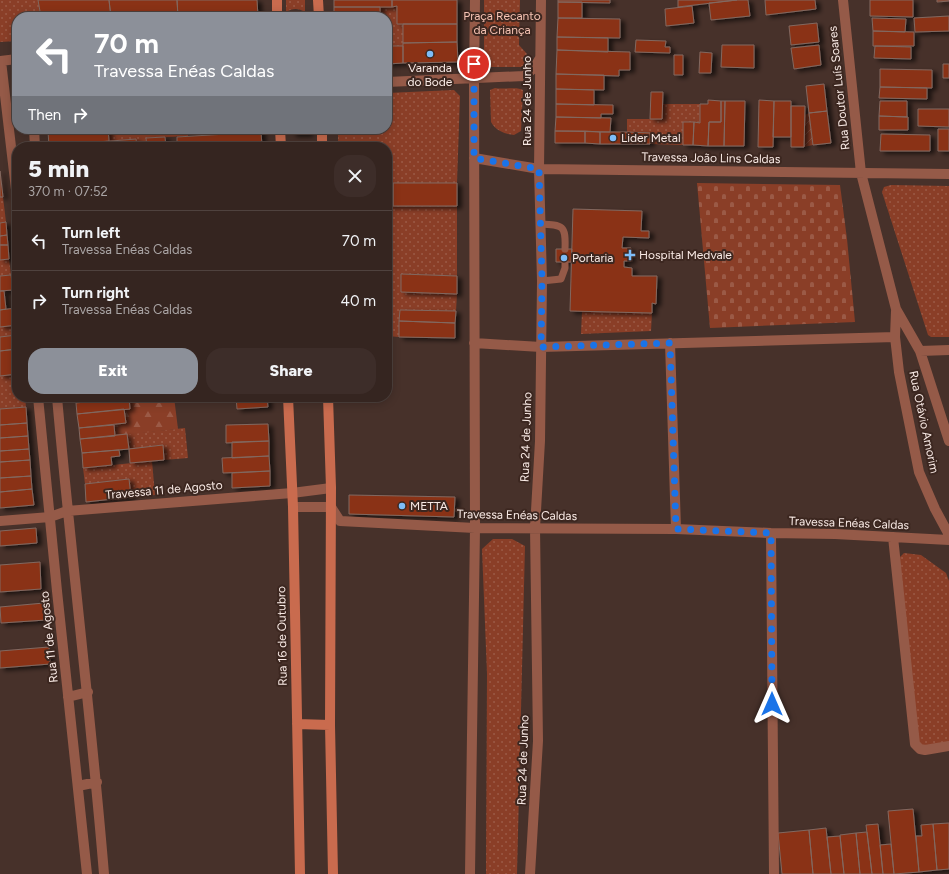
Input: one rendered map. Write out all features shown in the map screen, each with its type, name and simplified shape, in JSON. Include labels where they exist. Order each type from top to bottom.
[{"type":"street","points":[[277,0],[277,12]]},
{"type":"street","points":[[318,0],[319,12]]},
{"type":"street","points":[[470,874],[475,528],[475,0]]},
{"type":"street","name":"Rua 24 de Junho","points":[[530,874],[538,741],[535,528],[540,441],[542,281],[539,169],[541,0]]},
{"type":"street","name":"Rua Doutor Luís Soares","points":[[843,0],[861,173]]},
{"type":"street","points":[[392,82],[524,76],[534,68],[540,58]]},
{"type":"street","points":[[12,60],[1,61],[12,155]]},
{"type":"street","name":"Travessa João Lins Caldas","points":[[474,158],[539,169],[949,174]]},
{"type":"street","name":"Rua Otávio Amorim","points":[[861,173],[896,309],[920,351],[949,441]]},
{"type":"street","name":"Rua Otávio Amorim","points":[[896,309],[895,337],[900,372],[919,472],[935,509],[949,535]]},
{"type":"street","points":[[474,343],[541,347],[895,337]]},
{"type":"street","points":[[670,343],[676,529]]},
{"type":"street","points":[[920,351],[949,350]]},
{"type":"street","name":"Rua 11 de Agosto","points":[[38,402],[87,874]]},
{"type":"street","points":[[57,402],[67,511],[97,782],[104,874]]},
{"type":"street","name":"Rua 16 de Outubro","points":[[288,402],[293,507],[300,874]]},
{"type":"street","points":[[328,402],[331,488],[330,725],[333,874]]},
{"type":"street","name":"Travessa 11 de Agosto","points":[[0,521],[50,517],[67,511],[292,493],[331,488]]},
{"type":"street","points":[[293,507],[331,507]]},
{"type":"street","name":"Travessa Enéas Caldas","points":[[331,507],[340,521],[475,528],[676,529],[834,534],[949,540]]},
{"type":"street","points":[[771,533],[774,874]]},
{"type":"street","points":[[893,538],[915,744],[920,749],[925,750],[949,746]]},
{"type":"street","points":[[68,697],[88,692]]},
{"type":"street","points":[[297,724],[330,725]]},
{"type":"street","points":[[78,786],[97,782]]},
{"type":"lane","points":[[540,224],[556,225],[562,228],[566,235],[565,249]]},
{"type":"lane","points":[[542,281],[561,279],[565,268],[565,262]]},
{"type":"green space","points":[[0,0],[38,0],[40,12],[12,12],[12,41],[0,42]]},
{"type":"green space","points":[[286,0],[305,0],[305,12],[296,9],[286,12]]},
{"type":"green space","name":"Praça Recanto da Criança","points":[[484,0],[520,0],[519,45],[527,54],[525,67],[487,67],[484,64]]},
{"type":"green space","points":[[397,6],[397,24],[403,24],[403,46],[392,46],[392,12],[380,12],[380,7]]},
{"type":"green space","points":[[495,88],[517,88],[523,90],[521,131],[514,135],[501,132],[495,128],[491,122],[490,90]]},
{"type":"green space","points":[[454,90],[460,96],[457,183],[392,183],[392,142],[338,142],[338,134],[392,134],[392,93]]},
{"type":"green space","points":[[662,104],[700,104],[700,123],[683,122],[683,145],[650,144],[650,133],[627,132],[627,119],[662,119]]},
{"type":"green space","points":[[809,113],[813,145],[804,147],[805,115]]},
{"type":"green space","points":[[108,134],[188,134],[188,136],[147,138],[147,142],[136,142],[136,139],[109,141]]},
{"type":"green space","points":[[697,183],[840,185],[855,322],[710,328]]},
{"type":"green space","points":[[891,185],[949,186],[949,337],[931,337],[928,335],[882,192],[884,187]]},
{"type":"green space","points":[[0,197],[3,197],[6,222],[0,223]]},
{"type":"green space","points":[[392,206],[457,206],[457,276],[401,274],[401,292],[457,294],[456,311],[400,310],[399,337],[392,336]]},
{"type":"green space","points":[[9,259],[11,275],[0,276],[0,260]]},
{"type":"green space","points":[[582,311],[652,313],[651,331],[581,334]]},
{"type":"green space","points":[[12,326],[12,336],[0,337],[0,327]]},
{"type":"green space","points":[[12,375],[12,402],[26,402],[26,407],[0,409],[0,376]]},
{"type":"green space","points":[[129,402],[175,402],[178,429],[115,436],[114,425],[126,423],[124,409],[130,409]]},
{"type":"green space","points":[[185,428],[188,458],[164,460],[162,445],[129,449],[127,434]]},
{"type":"green space","points":[[152,461],[155,495],[131,497],[129,479],[85,484],[83,468]]},
{"type":"green space","points":[[493,539],[512,539],[525,546],[517,874],[486,874],[487,674],[482,549]]},
{"type":"green space","points":[[904,553],[921,555],[946,573],[949,581],[949,743],[919,746],[895,562]]},
{"type":"building","points":[[38,0],[109,0],[110,12],[40,12]]},
{"type":"building","points":[[109,0],[177,0],[178,12],[110,12]]},
{"type":"building","points":[[177,0],[257,0],[258,12],[178,12]]},
{"type":"building","points":[[334,0],[392,0],[392,7],[334,7]]},
{"type":"building","points":[[392,0],[457,0],[457,24],[397,24],[397,6],[392,7]]},
{"type":"building","points":[[558,0],[610,0],[610,3],[558,2]]},
{"type":"building","points":[[678,0],[737,0],[678,7]]},
{"type":"building","points":[[748,0],[750,16],[711,20],[709,3]]},
{"type":"building","points":[[765,0],[815,0],[816,9],[766,15]]},
{"type":"building","points":[[870,0],[913,0],[913,17],[870,16]]},
{"type":"building","points":[[937,0],[949,0],[949,1],[937,2]]},
{"type":"building","points":[[558,2],[582,2],[582,18],[558,18]]},
{"type":"building","points":[[692,6],[694,23],[666,26],[665,9]]},
{"type":"building","points":[[334,7],[380,7],[380,12],[334,12]]},
{"type":"building","points":[[949,16],[949,31],[915,32],[914,18]]},
{"type":"building","points":[[558,18],[620,19],[620,38],[557,37]]},
{"type":"building","points":[[872,18],[906,19],[905,32],[873,31]]},
{"type":"building","points":[[817,23],[819,42],[791,45],[789,26]]},
{"type":"building","points":[[403,24],[457,24],[457,42],[403,43]]},
{"type":"building","points":[[873,31],[914,32],[914,46],[873,46]]},
{"type":"building","points":[[557,37],[608,38],[608,52],[557,50]]},
{"type":"building","points":[[636,40],[666,41],[665,47],[670,47],[670,53],[635,52]]},
{"type":"building","name":"Varanda do Bode","points":[[457,42],[458,62],[403,63],[403,43]]},
{"type":"building","points":[[722,45],[754,45],[754,68],[721,67]]},
{"type":"building","points":[[819,45],[821,65],[794,69],[791,48]]},
{"type":"building","points":[[392,46],[403,46],[403,63],[392,64]]},
{"type":"building","points":[[875,46],[911,47],[911,59],[874,58]]},
{"type":"building","points":[[557,50],[630,52],[630,70],[619,70],[619,76],[556,74]]},
{"type":"building","points":[[700,52],[712,53],[711,73],[699,73]]},
{"type":"building","points":[[674,55],[683,55],[683,75],[674,75]]},
{"type":"building","points":[[943,64],[949,64],[949,78],[943,78]]},
{"type":"building","points":[[880,69],[932,70],[932,88],[880,87]]},
{"type":"building","points":[[556,74],[604,75],[604,90],[556,89]]},
{"type":"building","points":[[824,84],[827,111],[809,113],[806,86]]},
{"type":"building","points":[[880,87],[927,88],[927,99],[879,98]]},
{"type":"building","points":[[556,89],[594,90],[594,105],[556,104]]},
{"type":"building","points":[[651,92],[663,92],[662,119],[650,119]]},
{"type":"building","points":[[708,100],[721,101],[721,122],[709,122],[708,146],[693,145],[694,122],[700,123],[700,104],[708,104]]},
{"type":"building","points":[[759,100],[774,101],[773,147],[758,147]]},
{"type":"building","points":[[721,101],[725,101],[724,146],[708,146],[709,122],[721,122]]},
{"type":"building","points":[[725,101],[745,101],[744,146],[724,146]]},
{"type":"building","points":[[774,101],[791,101],[791,137],[773,137]]},
{"type":"building","points":[[880,101],[907,101],[907,117],[879,116]]},
{"type":"building","points":[[556,104],[613,105],[613,114],[601,114],[601,118],[556,117]]},
{"type":"building","points":[[791,106],[805,106],[804,147],[791,147]]},
{"type":"building","points":[[918,109],[949,109],[949,127],[918,126]]},
{"type":"building","points":[[827,111],[831,143],[813,145],[809,113]]},
{"type":"building","points":[[879,116],[908,117],[908,130],[879,130]]},
{"type":"building","points":[[556,117],[611,118],[610,132],[555,131]]},
{"type":"building","points":[[683,122],[694,122],[693,145],[683,145]]},
{"type":"building","points":[[938,129],[949,129],[949,151],[938,151]]},
{"type":"building","points":[[555,131],[585,131],[585,143],[555,143]]},
{"type":"building","points":[[585,131],[600,132],[600,144],[585,143]]},
{"type":"building","name":"Lider Metal","points":[[600,132],[627,132],[627,144],[600,144]]},
{"type":"building","points":[[627,132],[650,133],[650,144],[627,144]]},
{"type":"building","points":[[48,134],[108,134],[109,141],[97,142],[49,142]]},
{"type":"building","points":[[201,134],[221,134],[201,135]]},
{"type":"building","points":[[227,134],[261,134],[262,142],[177,142],[177,137]]},
{"type":"building","points":[[881,134],[930,135],[930,151],[880,151]]},
{"type":"building","points":[[165,137],[166,142],[146,142],[146,138]]},
{"type":"building","points":[[136,139],[136,142],[99,142]]},
{"type":"building","points":[[0,171],[3,197],[0,197]]},
{"type":"building","points":[[392,183],[393,183],[392,206]]},
{"type":"building","points":[[393,183],[457,183],[457,206],[393,206]]},
{"type":"building","points":[[573,209],[642,211],[641,231],[649,231],[649,238],[623,237],[622,248],[631,248],[631,261],[624,261],[624,267],[632,268],[632,276],[657,276],[656,304],[652,303],[652,313],[570,311]]},
{"type":"building","points":[[6,222],[7,235],[0,236],[0,223]]},
{"type":"building","points":[[7,235],[8,245],[0,245],[0,236]]},
{"type":"building","points":[[0,245],[8,245],[9,259],[0,260]]},
{"type":"building","name":"Portaria","points":[[556,249],[572,249],[571,262],[556,262]]},
{"type":"building","points":[[401,274],[457,276],[457,294],[401,292]]},
{"type":"building","points":[[11,275],[12,290],[0,291],[0,276]]},
{"type":"building","points":[[0,291],[4,291],[6,309],[0,310]]},
{"type":"building","points":[[12,308],[12,326],[0,327],[0,310]]},
{"type":"building","points":[[400,310],[456,311],[455,323],[399,321]]},
{"type":"building","points":[[399,321],[455,323],[455,338],[399,337]]},
{"type":"building","points":[[12,336],[12,350],[0,351],[0,337]]},
{"type":"building","points":[[12,350],[12,375],[0,376],[0,351]]},
{"type":"building","points":[[129,402],[130,409],[77,414],[76,403]]},
{"type":"building","points":[[236,402],[268,402],[268,407],[237,409]]},
{"type":"building","points":[[26,407],[27,423],[0,425],[0,409]]},
{"type":"building","points":[[124,409],[126,423],[79,428],[77,414]]},
{"type":"building","points":[[27,423],[28,436],[0,438],[0,425]]},
{"type":"building","points":[[268,424],[269,441],[226,443],[226,425]]},
{"type":"building","points":[[114,425],[115,436],[80,439],[79,428]]},
{"type":"building","points":[[127,434],[129,449],[82,453],[80,439]]},
{"type":"building","points":[[28,436],[29,449],[0,451],[0,438]]},
{"type":"building","points":[[269,441],[269,456],[232,458],[232,442]]},
{"type":"building","points":[[163,445],[164,460],[130,463],[129,449]]},
{"type":"building","points":[[29,449],[30,460],[0,462],[0,451]]},
{"type":"building","points":[[119,450],[120,456],[111,457],[112,465],[83,468],[82,453]]},
{"type":"building","points":[[269,456],[270,471],[223,473],[222,458]]},
{"type":"building","points":[[30,460],[31,476],[0,478],[0,462]]},
{"type":"building","points":[[270,471],[270,486],[232,488],[232,473]]},
{"type":"building","points":[[31,476],[32,489],[0,492],[0,478]]},
{"type":"building","points":[[129,479],[131,497],[86,502],[85,484]]},
{"type":"building","points":[[32,489],[34,505],[0,508],[0,492]]},
{"type":"building","name":"METTA","points":[[349,495],[455,497],[454,517],[349,514]]},
{"type":"building","points":[[36,528],[37,543],[0,546],[0,531]]},
{"type":"building","points":[[40,562],[41,589],[0,592],[0,565]]},
{"type":"building","points":[[44,603],[46,620],[1,623],[0,607]]},
{"type":"building","points":[[49,647],[50,664],[0,668],[0,651]]},
{"type":"building","points":[[913,809],[919,872],[894,874],[888,811]]},
{"type":"building","points":[[949,823],[949,869],[937,870],[933,824]]},
{"type":"building","points":[[878,824],[883,874],[872,874],[866,825]]},
{"type":"building","points":[[933,824],[937,870],[919,872],[916,836],[922,836],[921,825]]},
{"type":"building","points":[[826,828],[831,874],[813,874],[809,830]]},
{"type":"building","points":[[809,830],[813,874],[782,874],[778,833]]},
{"type":"building","points":[[867,832],[872,874],[860,874],[856,833]]},
{"type":"building","points":[[856,833],[860,874],[844,874],[840,835]]},
{"type":"building","points":[[840,836],[844,874],[831,874],[827,837]]},
{"type":"building","points":[[891,844],[894,874],[883,874],[880,845]]},
{"type":"place","name":"Varanda do Bode","points":[[430,54]]},
{"type":"place","name":"Lider Metal","points":[[613,138]]},
{"type":"place","name":"Hospital Medvale","points":[[630,255]]},
{"type":"place","name":"Portaria","points":[[564,258]]},
{"type":"place","name":"METTA","points":[[402,506]]},
{"type":"route","points":[[474,64],[474,158],[539,169],[542,281],[541,347],[670,343],[676,529],[771,533],[772,704]]}]
